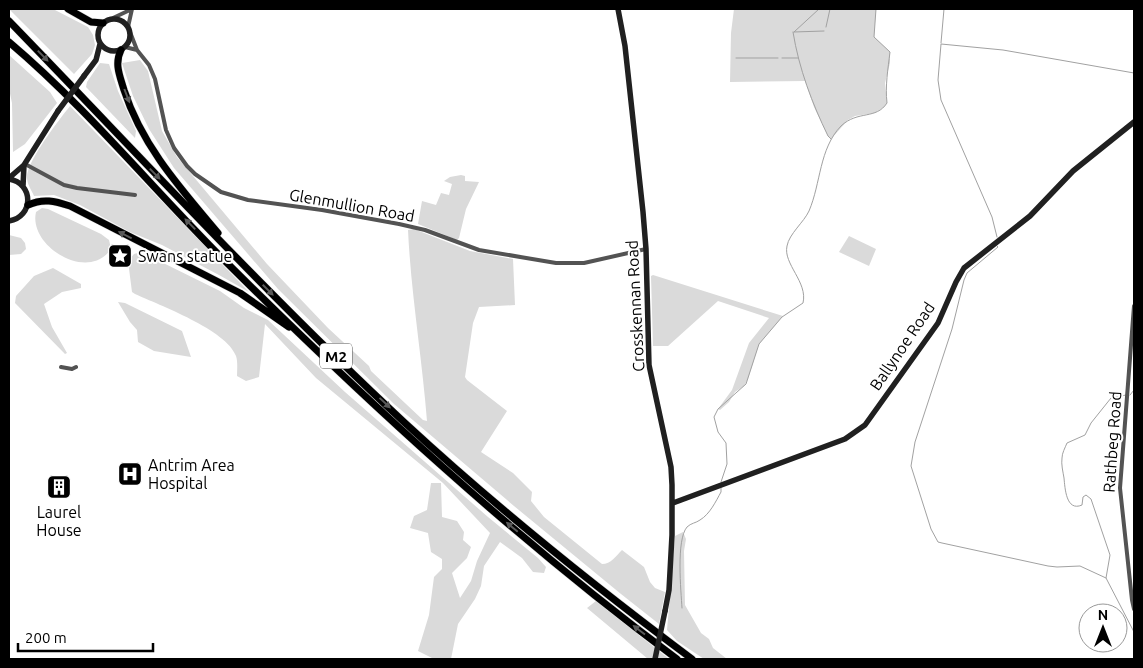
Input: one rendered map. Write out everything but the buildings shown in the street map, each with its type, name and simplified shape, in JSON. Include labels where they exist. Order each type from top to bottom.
[{"type":"highway","points":[[68,9],[91,22],[102,23]]},
{"type":"highway","name":"M2","points":[[9,21],[249,271],[350,370],[462,473],[603,591],[692,659]]},
{"type":"highway","name":"M2","points":[[9,42],[71,102],[224,260],[346,379],[470,492],[555,564],[677,659]]},
{"type":"highway","points":[[123,48],[117,60],[118,70],[129,104],[150,147],[181,190],[249,271]]},
{"type":"highway","points":[[28,205],[36,201],[50,200],[70,206],[240,293],[304,337]]},
{"type":"street","points":[[96,60],[100,44],[98,33],[102,23],[132,9]]},
{"type":"street","points":[[123,48],[129,43],[132,9]]},
{"type":"street","name":"Crosskennan Road","points":[[618,9],[626,55],[646,249],[649,365],[671,467],[673,503],[669,590],[655,659]]},
{"type":"street","points":[[113,18],[122,20],[130,30]]},
{"type":"street","name":"Glenmullion Road","points":[[130,30],[136,50],[148,65],[155,79],[163,118],[174,148],[187,166],[203,181],[229,195],[258,202],[322,210],[404,225],[431,232],[479,250],[549,262],[584,263],[646,249]]},
{"type":"street","points":[[100,44],[111,51]]},
{"type":"street","points":[[9,221],[20,218],[28,205],[23,186],[9,178],[25,165],[58,111],[96,60],[111,51],[123,48],[136,50]]},
{"type":"street","name":"Ballynoe Road","points":[[673,503],[836,442],[858,431],[891,390],[938,323],[964,268],[1030,216],[1073,171],[1134,122]]},
{"type":"street","points":[[23,186],[25,165]]},
{"type":"street","points":[[25,165],[64,185],[136,195]]},
{"type":"street","name":"Rathbeg Road","points":[[1134,306],[1120,488],[1134,609]]},
{"type":"street","points":[[61,367],[72,369],[76,367]]},
{"type":"shaded area","points":[[9,9],[53,9],[88,27],[93,35],[95,45],[92,54],[74,74]]},
{"type":"shaded area","points":[[734,9],[876,9],[874,37],[890,52],[890,63],[885,83],[887,103],[875,113],[855,116],[848,120],[831,139],[814,107],[805,81],[730,82],[731,33]]},
{"type":"shaded area","points":[[9,55],[50,92],[57,103],[25,144],[13,152],[12,103],[9,89]]},
{"type":"shaded area","points":[[140,60],[148,71],[162,131],[177,157],[267,264],[328,328],[369,366],[371,371],[423,420],[427,421],[408,230],[414,229],[470,251],[513,259],[515,305],[479,307],[473,323],[465,377],[507,411],[481,452],[513,473],[532,492],[531,501],[544,517],[602,564],[611,561],[622,550],[644,567],[650,582],[655,588],[665,592],[659,624],[514,506],[394,404],[278,289],[174,168],[149,129],[133,96],[122,63]]},
{"type":"shaded area","points":[[100,63],[109,64],[118,91],[136,131],[135,138],[86,87],[87,82]]},
{"type":"shaded area","points":[[70,106],[249,292],[162,245],[130,232],[80,205],[54,195],[34,196],[27,180],[28,171],[44,141]]},
{"type":"shaded area","points":[[465,176],[465,181],[479,182],[466,209],[459,238],[457,240],[418,224],[422,201],[436,205],[441,193],[449,195],[452,184],[444,181],[450,177]]},
{"type":"shaded area","points":[[42,208],[48,209],[101,234],[109,240],[111,249],[101,259],[88,262],[75,261],[62,256],[50,248],[41,237],[36,225],[36,212]]},
{"type":"shaded area","points":[[9,235],[21,238],[25,243],[26,249],[21,254],[9,255]]},
{"type":"shaded area","points":[[849,236],[876,249],[869,266],[839,252]]},
{"type":"shaded area","points":[[141,252],[220,291],[244,308],[268,320],[345,392],[488,517],[538,558],[546,567],[544,573],[533,572],[522,558],[500,542],[484,566],[481,586],[475,599],[458,624],[451,659],[434,659],[418,651],[429,615],[434,577],[442,569],[442,559],[431,552],[428,533],[410,528],[414,516],[427,510],[431,483],[441,483],[442,517],[457,521],[464,532],[463,540],[471,547],[467,558],[452,573],[460,598],[471,581],[477,561],[490,533],[443,483],[316,378],[265,324],[259,377],[246,381],[237,376],[236,356],[230,346],[220,337],[191,319],[132,292],[128,261],[134,254]]},
{"type":"shaded area","points":[[53,268],[81,284],[81,288],[62,292],[44,304],[52,327],[67,353],[65,354],[15,303],[16,296],[34,276]]},
{"type":"shaded area","points":[[653,275],[783,316],[759,344],[744,386],[735,392],[729,402],[720,410],[718,409],[732,390],[749,343],[769,318],[718,301],[668,346],[653,346],[651,276]]},
{"type":"shaded area","points":[[118,302],[125,303],[182,331],[191,357],[154,351],[138,342],[137,330]]},
{"type":"shaded area","points":[[683,532],[686,539],[684,551],[685,605],[701,633],[709,639],[713,648],[727,659],[704,659],[677,641],[667,630],[675,536]]},
{"type":"shaded area","points":[[596,601],[669,659],[648,659],[587,608]]},
{"type":"waterway","points":[[794,32],[819,9]]},
{"type":"waterway","points":[[826,27],[830,9]]},
{"type":"waterway","points":[[721,482],[727,464],[726,443],[718,432],[714,417],[718,409],[746,384],[759,344],[782,317],[803,303],[804,295],[789,260],[787,246],[809,211],[828,145],[841,126],[847,121],[878,112],[887,103],[890,52],[874,37],[876,9]]},
{"type":"waterway","points":[[941,43],[944,9]]},
{"type":"waterway","points":[[794,32],[824,31]]},
{"type":"waterway","points":[[793,32],[811,98],[822,124],[831,139]]},
{"type":"waterway","points":[[997,237],[992,217],[941,100],[938,80],[941,44],[1003,50],[1134,73]]},
{"type":"waterway","points":[[736,58],[778,58]]},
{"type":"waterway","points":[[782,58],[798,58]]},
{"type":"waterway","points":[[997,246],[967,273],[964,280],[952,329],[915,442],[911,466],[931,529],[938,542],[1048,566],[1080,566],[1106,578]]},
{"type":"waterway","points":[[1130,395],[1134,390]]},
{"type":"waterway","points":[[1126,395],[1111,398],[1091,423],[1085,435],[1067,443],[1062,454],[1062,463],[1067,498],[1070,502],[1077,506],[1082,505],[1083,497],[1086,495],[1091,499],[1110,555],[1106,578],[1134,632]]},
{"type":"waterway","points":[[682,608],[681,543],[687,527],[700,520],[710,511],[721,492],[721,488]]},
{"type":"place","name":"Swans statue","points":[[120,256]]},
{"type":"place","name":"Antrim Area Hospital","points":[[130,474]]},
{"type":"place","name":"Laurel House","points":[[59,487]]}]
